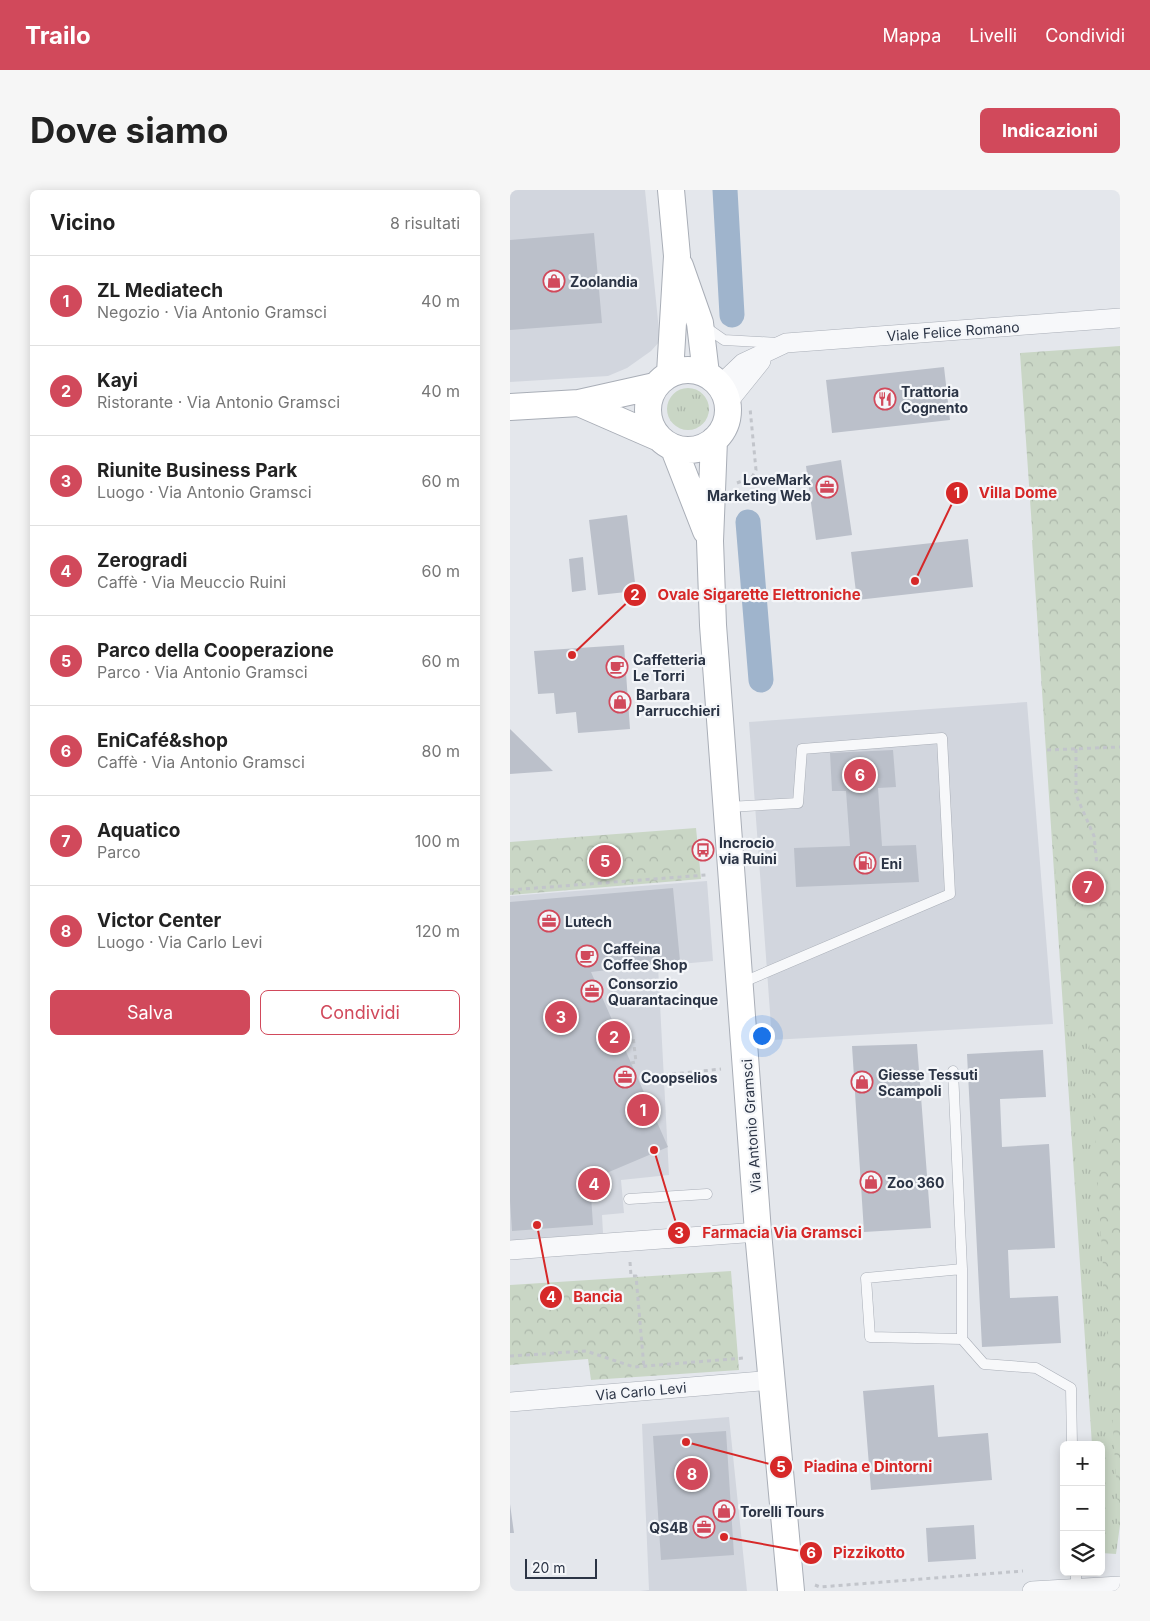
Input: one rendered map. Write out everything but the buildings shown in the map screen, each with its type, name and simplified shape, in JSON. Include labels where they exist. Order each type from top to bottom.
[{"type":"street","name":"Via Antonio Gramsci","points":[[671,190],[677,256],[662,380],[648,398],[647,412],[650,425],[666,443],[710,541]]},
{"type":"street","name":"Via Antonio Gramsci","points":[[677,256],[726,392],[726,423],[714,440],[710,541],[713,625],[758,1232],[790,1580]]},
{"type":"street","name":"Viale Felice Romano","points":[[786,343],[1120,318]]},
{"type":"street","points":[[510,407],[579,403],[662,380],[688,370],[726,392],[746,378],[763,359],[786,343]]},
{"type":"street","points":[[579,403],[666,443],[696,450],[714,440]]},
{"type":"street","points":[[510,1250],[758,1232]]},
{"type":"street","name":"Via Carlo Levi","points":[[510,1402],[646,1391],[771,1368]]},
{"type":"street","points":[[1032,1591],[1076,1580],[1120,1586]]},
{"type":"lane","points":[[700,323],[724,340],[786,343]]},
{"type":"lane","points":[[727,808],[798,803],[802,749],[942,738],[950,894],[740,984]]},
{"type":"lane","points":[[953,1071],[962,1269],[962,1338],[984,1364],[1036,1368],[1071,1388],[1072,1441]]},
{"type":"lane","points":[[629,1199],[707,1194]]},
{"type":"lane","points":[[962,1269],[866,1278],[870,1337],[962,1338]]},
{"type":"path","points":[[713,487],[736,483],[752,477],[756,470],[726,392]]},
{"type":"path","points":[[1047,750],[1120,747]]},
{"type":"path","points":[[1076,749],[1076,795],[1094,836],[1097,865]]},
{"type":"path","points":[[510,890],[712,875]]},
{"type":"path","points":[[631,1063],[636,1062],[633,1036]]},
{"type":"path","points":[[664,1075],[726,1068]]},
{"type":"path","points":[[628,1242],[631,1276],[636,1276],[646,1391]]},
{"type":"path","points":[[510,1356],[586,1351],[634,1367],[771,1368]]},
{"type":"path","points":[[790,1580],[808,1570],[810,1583],[820,1587],[1025,1571]]},
{"type":"shaded area","points":[[510,190],[645,190],[660,341],[651,351],[627,368],[608,376],[510,382]]},
{"type":"shaded area","points":[[1027,702],[1053,1024],[772,1040],[749,722]]},
{"type":"shaded area","points":[[707,881],[713,961],[658,966],[669,1175],[621,1180],[624,1213],[602,1215],[603,1233],[510,1241],[510,896]]},
{"type":"shaded area","points":[[729,1417],[747,1591],[640,1591],[649,1590],[642,1424]]},
{"type":"green space","points":[[1120,346],[1119,1525],[1088,1025],[1066,1026],[1020,353]]},
{"type":"green space","points":[[688,388],[703,394],[709,409],[703,424],[688,430],[673,424],[667,409],[673,394]]},
{"type":"green space","points":[[1032,540],[1120,550],[1120,1525],[1116,1554],[1105,1553],[1105,1441],[1092,1441]]},
{"type":"green space","points":[[696,828],[701,879],[510,895],[510,842]]},
{"type":"green space","points":[[731,1271],[739,1370],[591,1380],[588,1359],[510,1365],[510,1285]]},
{"type":"waterway","points":[[725,190],[732,315]]},
{"type":"waterway","points":[[748,522],[761,680]]},
{"type":"place","name":"Zoolandia","points":[[554,281]]},
{"type":"place","name":"Trattoria Cognento","points":[[885,399]]},
{"type":"place","name":"LoveMark Marketing Web","points":[[827,487]]},
{"type":"place","name":"Villa Dome","points":[[915,581]]},
{"type":"place","name":"Ovale Sigarette Elettroniche","points":[[572,655]]},
{"type":"place","name":"Caffetteria Le Torri","points":[[617,667]]},
{"type":"place","name":"Barbara Parrucchieri","points":[[620,702]]},
{"type":"place","name":"EniCafé&shop","points":[[860,775]]},
{"type":"place","name":"Incrocio via Ruini","points":[[703,850]]},
{"type":"place","name":"Parco della Cooperazione","points":[[605,861]]},
{"type":"place","name":"Eni","points":[[865,863]]},
{"type":"place","name":"Aquatico","points":[[1088,887]]},
{"type":"place","name":"Lutech","points":[[549,921]]},
{"type":"place","name":"Caffeina Coffee Shop","points":[[587,956]]},
{"type":"place","name":"Consorzio Quarantacinque","points":[[592,991]]},
{"type":"place","name":"Riunite Business Park","points":[[561,1017]]},
{"type":"place","name":"Kayi","points":[[614,1037]]},
{"type":"place","name":"Coopselios","points":[[625,1077]]},
{"type":"place","name":"Giesse Tessuti Scampoli","points":[[862,1082]]},
{"type":"place","name":"ZL Mediatech","points":[[643,1110]]},
{"type":"place","name":"Farmacia Via Gramsci","points":[[654,1150]]},
{"type":"place","name":"Zoo 360","points":[[871,1182]]},
{"type":"place","name":"Zerogradi","points":[[594,1184]]},
{"type":"place","name":"Bancia","points":[[537,1225]]},
{"type":"place","name":"Piadina e Dintorni","points":[[686,1442]]},
{"type":"place","name":"Victor Center","points":[[692,1474]]},
{"type":"place","name":"Torelli Tours","points":[[724,1511]]},
{"type":"place","name":"QS4B","points":[[704,1527]]},
{"type":"place","name":"Pizzikotto","points":[[724,1537]]}]
